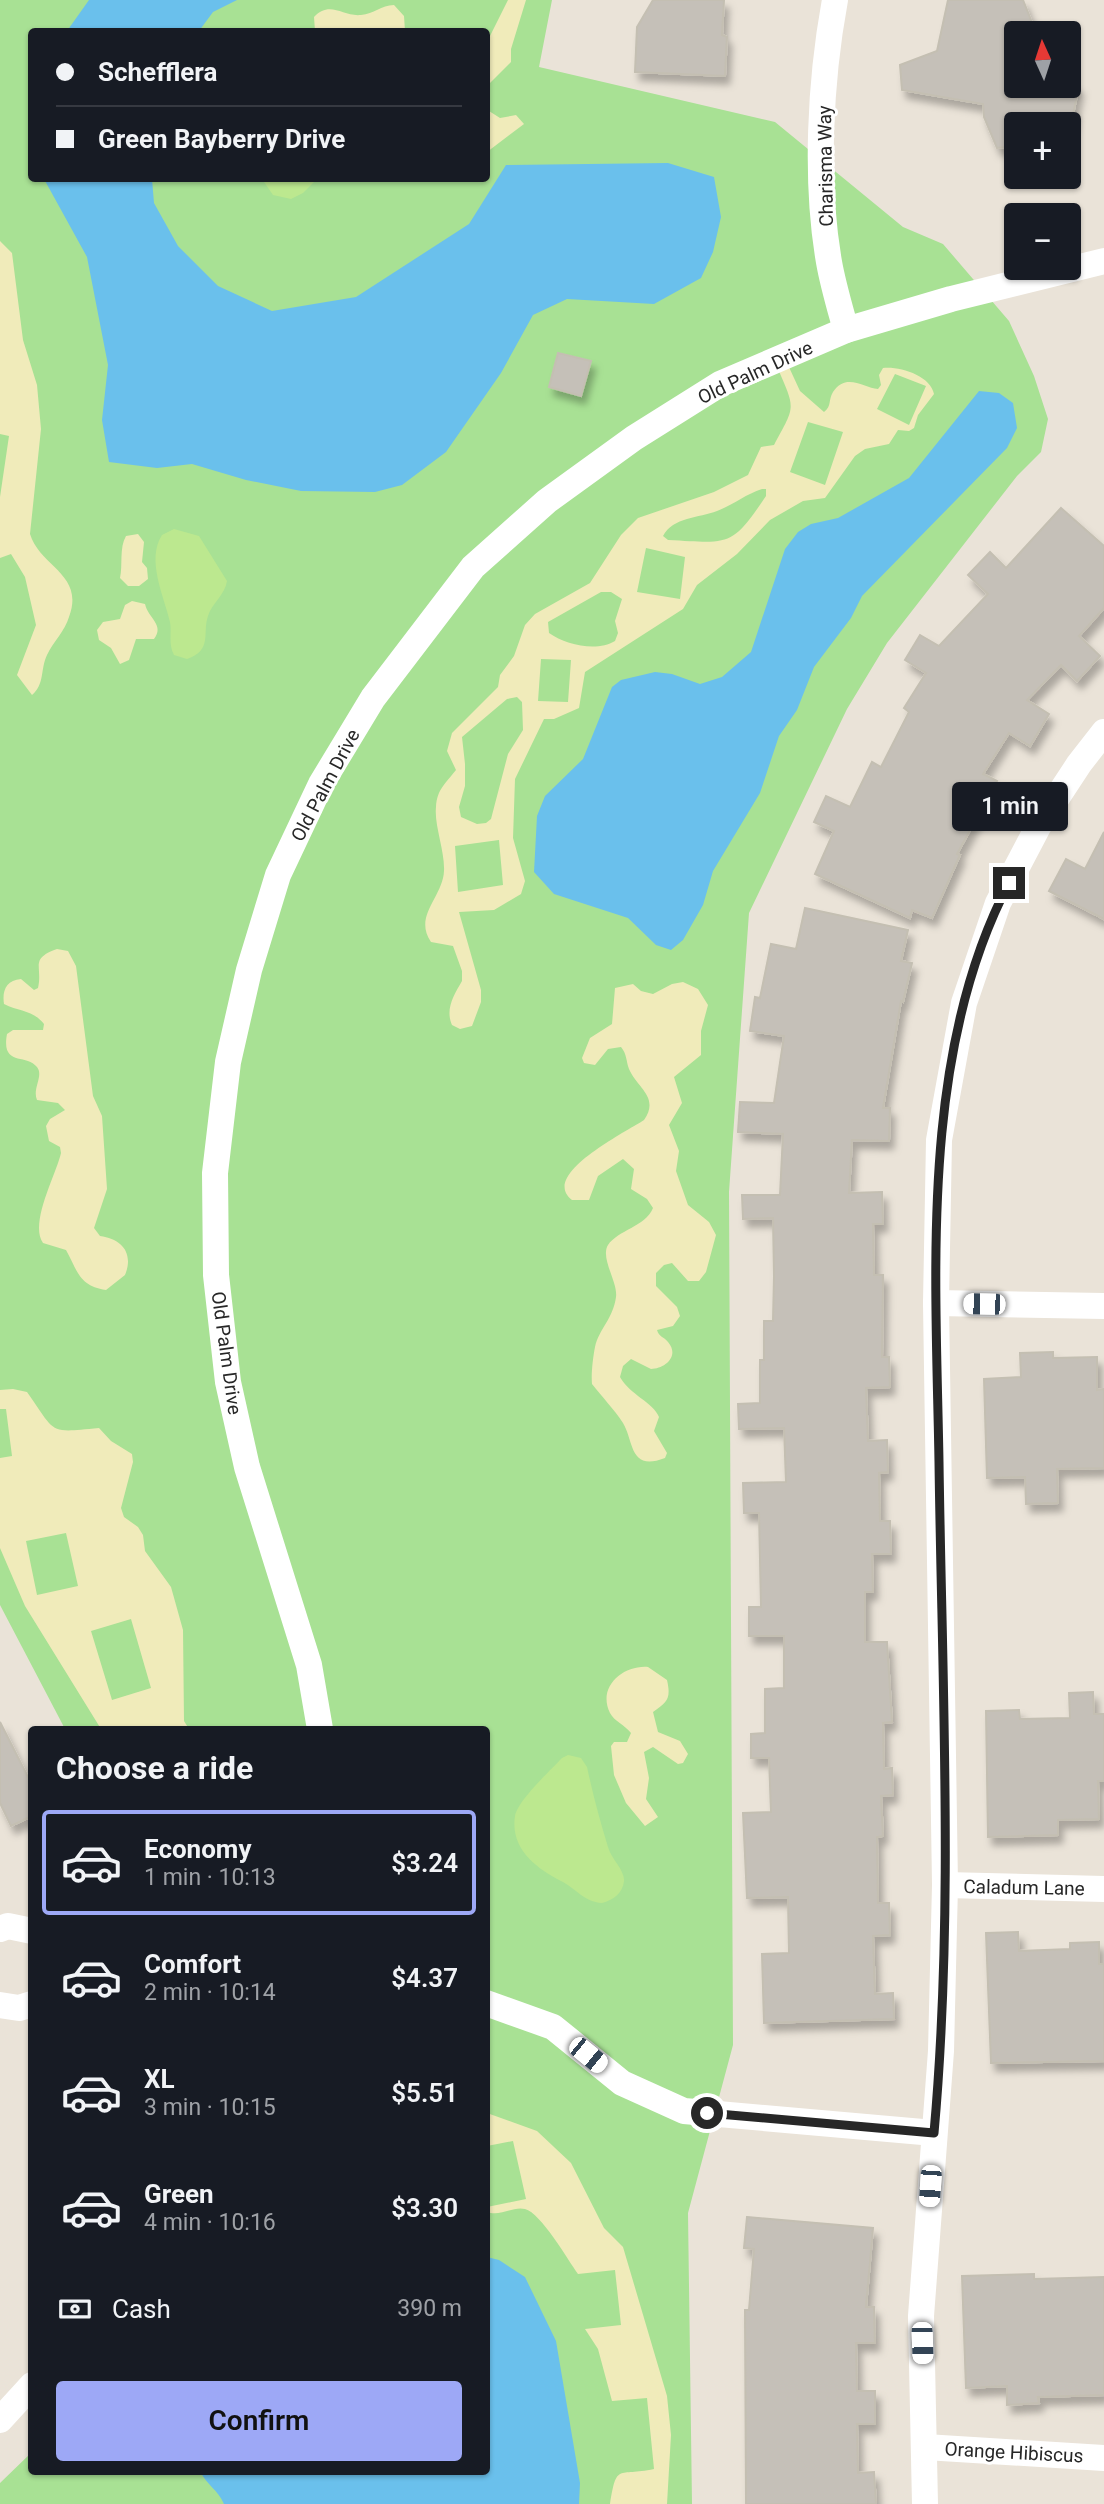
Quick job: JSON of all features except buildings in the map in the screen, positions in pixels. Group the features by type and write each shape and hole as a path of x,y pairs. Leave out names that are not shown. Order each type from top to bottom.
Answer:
{"street":[{"name":"Charisma Way","path":"835,0 824,86 822,174 829,262 846,330"},
{"name":"Old Palm Drive","path":"319,1726 309,1665 247,1467 228,1382 216,1275 215,1172 229,1062 249,970 278,875 321,784 373,698 473,567 547,501 634,438 720,384 846,330 951,299 1104,261"},
{"path":"925,2504 921,2316 941,2051 945,1885 936,1303 939,1140 964,1003 998,903 1040,825 1079,764 1104,732"},
{"path":"936,1303 1104,1306"},
{"name":"Caladum Lane","path":"945,1885 1104,1889"},
{"path":"0,1929 16,1927 28,1930"},
{"path":"490,2004 553,2027 622,2083 684,2111 934,2133"},
{"path":"0,2005 19,2008 28,2005"},
{"path":"0,2404 28,2389"},
{"path":"0,2420 28,2389"},
{"name":"Orange Hibiscus","path":"925,2448 1104,2458"}],"green space":[{"path":"0,0 552,0 539,67 775,122 903,227 943,244 1009,321 1034,376 1048,419 1041,452 1017,476 887,643 847,709 749,913 729,1192 733,2045 688,2213 692,2504 0,2504 0,2483 28,2456 28,2475 490,2475 490,1726 63,1726 0,1605"},
{"path":"264,182 314,182 303,193 291,199 273,195"},
{"path":"174,529 199,536 227,581 224,591 208,616 203,646 187,659 174,655 172,651 170,622 156,567 156,555 162,535"},
{"path":"568,1755 581,1758 587,1767 608,1847 624,1877 620,1892 602,1903 585,1898 543,1870 527,1856 517,1838 517,1809 535,1786"}],"sand":[{"path":"508,0 526,0 511,49 511,62 490,83 490,36"},
{"path":"394,5 404,16 405,28 315,28 314,17 326,10 361,15"},
{"path":"490,112 500,118 516,115 524,124 490,150"},
{"path":"0,241 12,253 23,340 37,385 41,429 30,534 35,545 66,581 72,602 67,622 47,655 41,681 32,695 17,675 36,625 25,577 11,554 0,558 0,497 9,436 0,434"},
{"path":"788,365 800,391 824,412 833,392 844,383 878,389 881,385 879,375 883,368 898,369 921,377 934,394 918,415 914,428 909,431 898,430 889,444 865,449 855,456 825,498 803,501 770,520 737,554 697,585 683,609 585,672 579,708 554,719 544,719 515,779 513,838 525,881 521,894 494,910 459,912 481,990 481,1002 472,1026 460,1029 452,1025 449,1013 451,1002 462,981 462,971 453,946 431,942 425,924 444,871 436,807 440,791 456,770 447,751 452,733 498,687 500,675 514,656 525,625 535,614 590,583 621,535 638,518 714,492 748,475 761,447 774,445 791,408 778,369","holes":["895,374 926,386 909,425 877,409","808,422 843,432 825,485 790,472","766,489 766,496 745,525 727,539 705,542 668,540 663,536 673,525 717,511","646,548 685,557 680,599 637,592","601,592 611,592 622,599 615,621 618,633 615,641 599,646 582,646 549,633 548,622","541,659 571,660 568,702 538,701","517,697 522,702 523,730 508,754 491,819 486,823 477,824 461,817 459,807 465,786 462,737 507,699","499,840 503,885 458,892 455,846"]},
{"path":"138,534 144,542 142,562 147,568 148,579 139,586 128,586 120,578 123,546 126,536"},
{"path":"132,601 145,604 158,630 154,639 136,639 129,660 120,664 111,648 99,640 97,630 103,622 120,619 125,605"},
{"path":"57,949 68,951 76,966 93,1096 102,1116 107,1189 94,1228 100,1236 120,1244 128,1260 125,1275 106,1290 84,1281 66,1250 43,1243 39,1224 41,1212 61,1153 60,1147 49,1141 46,1126 50,1119 65,1110 58,1103 37,1100 37,1067 11,1055 6,1044 7,1034 13,1030 43,1030 44,1024 31,1014 4,1004 6,987 21,979 34,990 38,988 40,960"},
{"path":"683,982 698,989 708,1005 701,1031 701,1055 674,1077 682,1103 669,1125 679,1151 676,1171 688,1205 709,1222 716,1235 706,1272 699,1281 688,1281 672,1263 664,1265 656,1273 656,1286 677,1307 680,1316 673,1326 657,1330 671,1347 672,1357 661,1367 651,1369 631,1359 623,1366 620,1377 624,1383 652,1407 659,1417 654,1431 667,1453 665,1458 645,1461 635,1452 623,1423 592,1384 592,1375 597,1341 612,1312 616,1297 606,1250 612,1240 644,1220 653,1208 647,1199 631,1189 634,1169 623,1159 598,1176 589,1200 572,1200 565,1190 567,1179 576,1167 589,1155 644,1120 650,1105 646,1093 629,1069 621,1047 608,1049 595,1065 584,1063 582,1058 590,1038 612,1024 615,988 633,984 641,991 653,994 672,984"},
{"path":"0,1390 27,1392 55,1428 99,1428 111,1441 132,1454 133,1462 121,1508 124,1517 138,1527 143,1535 145,1551 171,1587 183,1630 184,1721 187,1726 99,1726 25,1606 0,1548 0,1458 12,1456 6,1409 0,1409","holes":["66,1533 78,1586 37,1595 26,1541","131,1619 151,1688 112,1700 91,1631"]},
{"path":"639,1667 648,1667 667,1680 668,1686 667,1699 653,1712 658,1732 680,1741 688,1754 683,1763 678,1764 653,1747 644,1752 649,1778 646,1799 658,1817 645,1826 626,1803 614,1775 611,1746 614,1742 627,1742 631,1733 610,1713 607,1695 610,1686 622,1674"},
{"path":"490,2114 537,2131 571,2163 604,2228 623,2247 667,2396 671,2435 667,2504 610,2504 617,2477 654,2469 647,2398 612,2401 598,2349 585,2329 621,2325 615,2270 578,2274 546,2228 531,2212 520,2208 490,2213 490,2206 526,2199 513,2141 490,2145"}],"water":[{"path":"89,0 237,0 213,12 201,28 69,28"},
{"path":"668,163 714,177 721,217 713,252 701,278 654,304 567,299 533,315 501,373 446,452 402,485 375,492 301,491 246,480 192,464 157,468 109,462 102,420 108,365 87,257 46,182 152,182 154,203 178,246 218,286 272,311 356,297 469,224 506,165"},
{"path":"979,391 999,393 1013,403 1017,428 1007,448 862,596 851,618 814,667 797,710 779,736 760,793 713,871 703,905 683,940 671,950 656,945 628,918 554,894 534,872 537,816 545,796 583,759 612,687 621,680 655,672 672,674 700,684 722,677 751,652 785,549 798,532 811,524 838,518 909,478"},
{"path":"490,2258 499,2260 525,2277 556,2341 580,2483 579,2504 224,2504 202,2475 490,2475"}],"route":[{"path":"707,2113 934,2133 941,2051 945,1885 936,1303 939,1140 964,1003 998,903 1009,883"}]}
